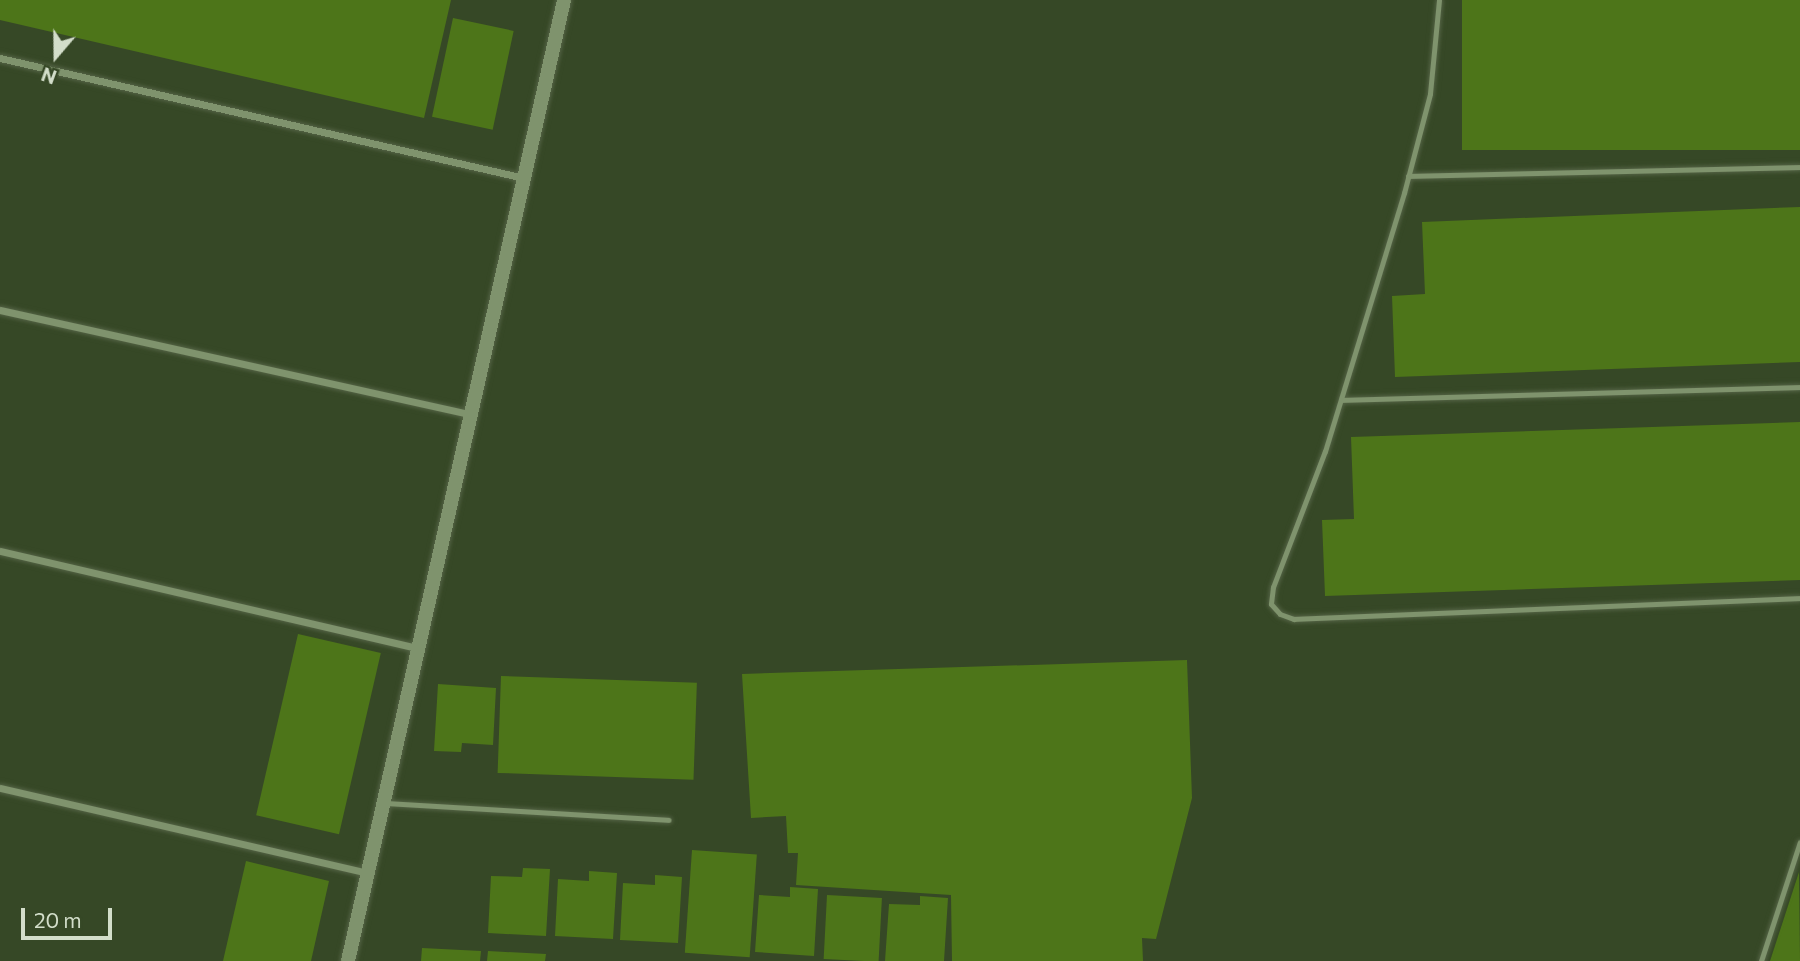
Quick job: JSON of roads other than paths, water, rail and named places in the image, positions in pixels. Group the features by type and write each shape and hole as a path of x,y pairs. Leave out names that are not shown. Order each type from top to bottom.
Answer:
{"street":[{"path":"348,961 563,0"},
{"path":"0,58 524,178"},
{"path":"0,310 471,414"},
{"path":"0,551 418,648"},
{"path":"0,788 368,873"}],"lane":[{"path":"1439,0 1430,94 1408,177 1325,451 1273,587 1271,604 1280,614 1294,619 1800,598"},
{"path":"1408,177 1800,167"},
{"path":"1341,400 1800,387"},
{"path":"384,803 668,820"},
{"path":"1761,961 1800,842"}]}
